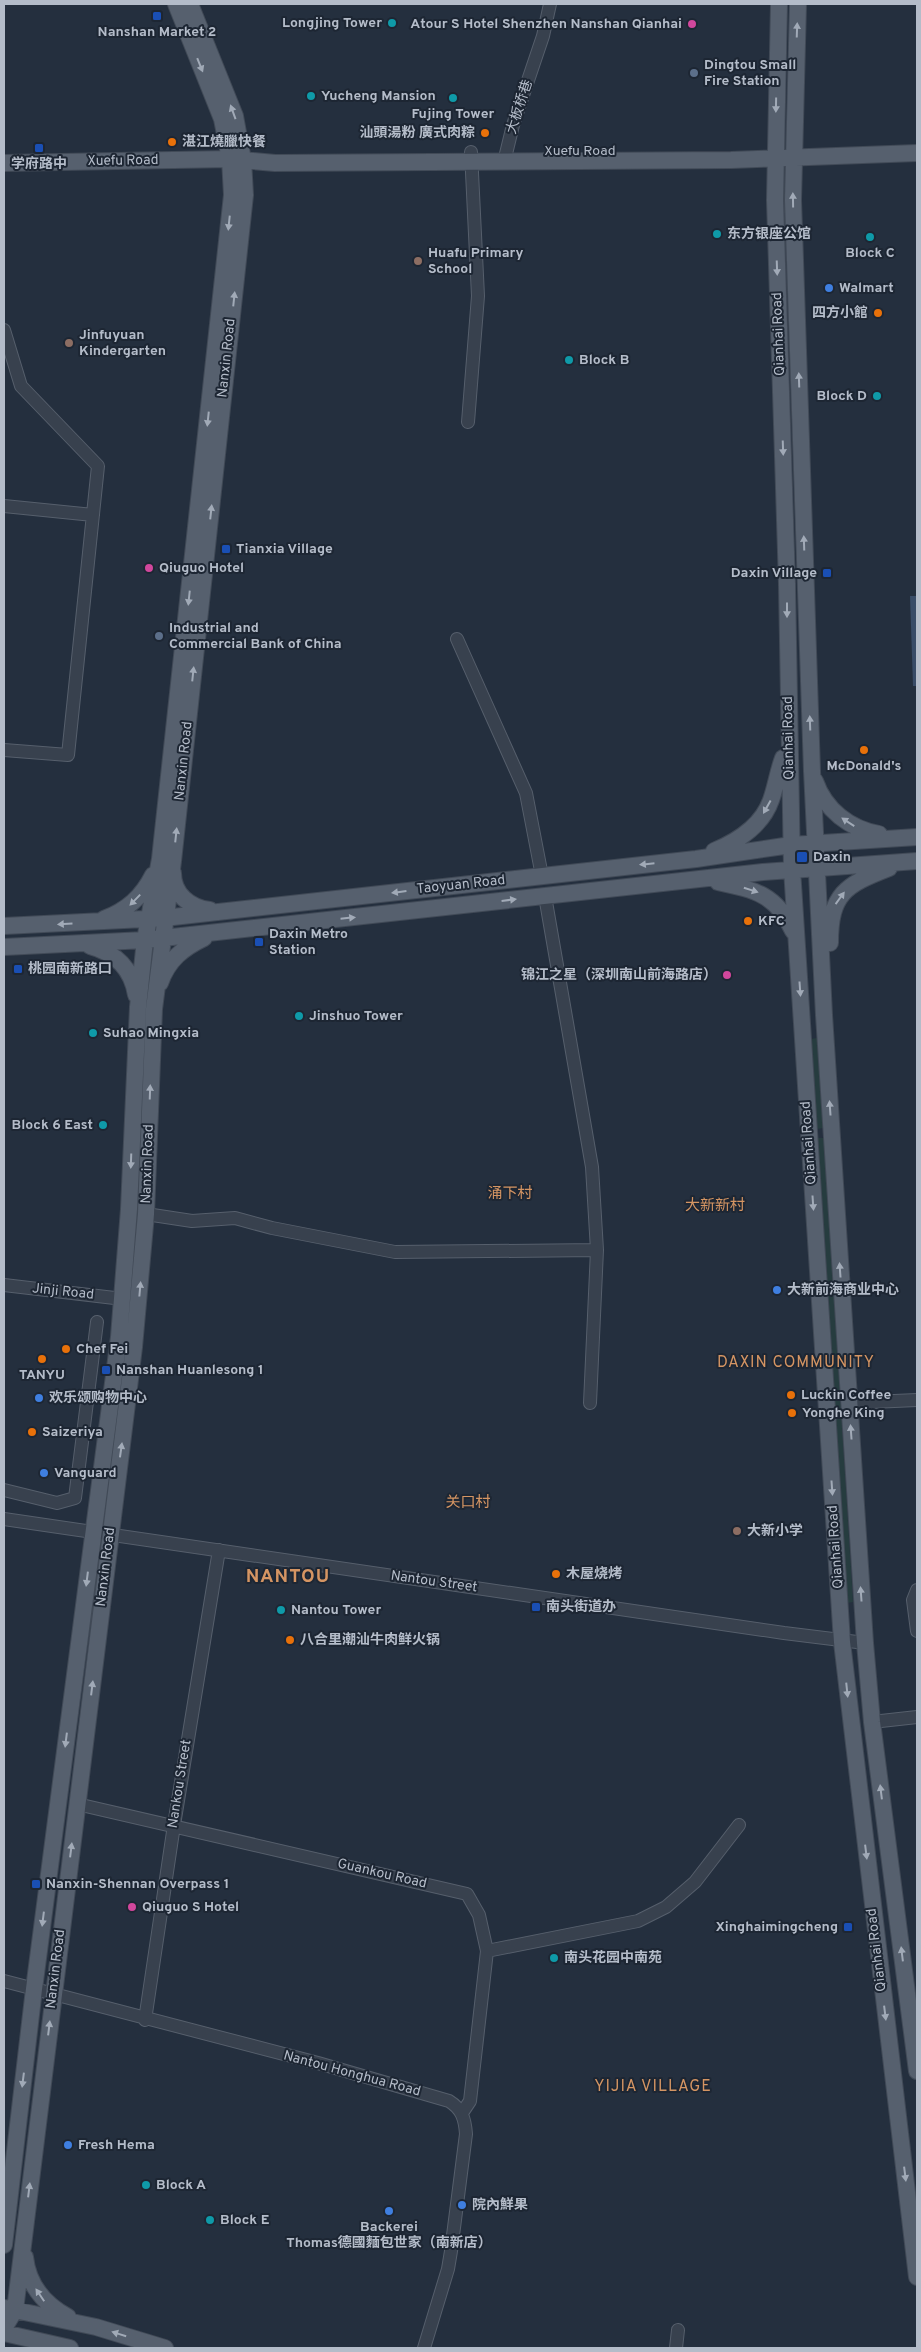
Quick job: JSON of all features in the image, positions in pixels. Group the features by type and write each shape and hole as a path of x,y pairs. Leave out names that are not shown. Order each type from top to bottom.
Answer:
{"main road":[{"name":"Nanxin Road","path":"176,4 236,159"},
{"name":"Nanxin Road","path":"4,2328 24,2238 134,1346 146,1214 145,940 156,919 166,860 236,159 234,116 190,4"},
{"name":"Qianhai Road","path":"779,4 775,154 787,584 788,744 792,869 842,1642 917,2277"},
{"name":"Qianhai Road","path":"798,4 792,200 812,771 824,1014 865,1643 872,1722 917,2071"},
{"name":"Xuefu Road","path":"4,163 236,159 275,163 471,157 775,154 917,144"},
{"name":"Xuefu Road","path":"793,153 917,152"},
{"path":"696,859 740,839 760,820 770,803 788,744"},
{"path":"812,771 823,798 844,820 867,832 914,837"},
{"name":"Taoyuan Road","path":"4,926 156,919 696,859 816,842 914,837"},
{"path":"166,860 182,898 203,910 222,912"},
{"path":"89,923 110,917 129,907 166,860"},
{"path":"824,1014 831,960 830,926 836,902 853,884 871,875 916,861"},
{"name":"Taoyuan Road","path":"4,947 162,939 792,869 916,861"},
{"path":"703,879 754,890 768,897 786,916 797,940"},
{"name":"Nanxin Road","path":"4,2240 34,1989 113,1389 146,1008 162,939 156,919"},
{"path":"146,1008 172,960 186,948 213,933"},
{"path":"75,944 99,948 120,960 132,978 146,1008"},
{"path":"24,2238 29,2272 44,2301 68,2317 96,2328"},
{"path":"9,2309 96,2328 165,2348"},
{"path":"4,2333 70,2348"}],"street":[{"name":"大板桥巷","path":"505,157 543,36 550,4"},
{"path":"468,422 478,296 471,157"},
{"path":"4,330 22,386 98,466 68,755 4,750"},
{"path":"4,506 93,515"},
{"path":"457,639 526,793 542,876"},
{"path":"545,896 592,1167 597,1250 590,1403"},
{"path":"146,1214 192,1221 234,1218 395,1252 597,1250"},
{"name":"Jinji Road","path":"4,1285 122,1299"},
{"path":"4,1490 57,1503 75,1498 97,1322"},
{"path":"849,1403 917,1400"},
{"name":"Nantou Street","path":"4,1518 842,1642 865,1643"},
{"name":"Nankou Street","path":"145,2020 174,1825 219,1550"},
{"path":"917,1590 914,1600 917,1631"},
{"path":"872,1722 917,1717"},
{"name":"Guankou Road","path":"77,1804 467,1894 479,1914 487,1951 470,2101 462,2113"},
{"path":"487,1951 638,1921 666,1907 695,1882 739,1825"},
{"name":"Nantou Honghua Road","path":"4,1981 145,2020 318,2063 449,2100 458,2106 462,2113"},
{"path":"424,2348 448,2269 451,2251 466,2134 462,2113"},
{"path":"676,2348 678,2330"}],"green space":[{"path":"817,1038 823,1128 817,1129 811,1039"},
{"path":"817,1138 824,1138 853,1602 847,1603"}],"water":[{"path":"910,596 917,596 917,686 913,686"}],"place":[{"name":"Nanshan Market 2","path":"157,16"},
{"name":"Longjing Tower","path":"392,23"},
{"name":"Atour S Hotel Shenzhen Nanshan Qianhai","path":"692,24"},
{"name":"Dingtou Small Fire Station","path":"694,73"},
{"name":"Yucheng Mansion","path":"311,96"},
{"name":"Fujing Tower","path":"453,98"},
{"name":"汕頭湯粉 廣式肉粽","path":"485,133"},
{"name":"湛江燒臘快餐","path":"172,142"},
{"name":"学府路中","path":"39,148"},
{"name":"东方银座公馆","path":"717,234"},
{"name":"Block C","path":"870,237"},
{"name":"Huafu Primary School","path":"418,261"},
{"name":"Walmart","path":"829,288"},
{"name":"四方小館","path":"878,313"},
{"name":"Jinfuyuan Kindergarten","path":"69,343"},
{"name":"Block B","path":"569,360"},
{"name":"Block D","path":"877,396"},
{"name":"Tianxia Village","path":"226,549"},
{"name":"Qiuguo Hotel","path":"149,568"},
{"name":"Daxin Village","path":"827,573"},
{"name":"Industrial and Commercial Bank of China","path":"159,636"},
{"name":"McDonald's","path":"864,750"},
{"name":"Daxin","path":"802,857"},
{"name":"KFC","path":"748,921"},
{"name":"Daxin Metro Station","path":"259,942"},
{"name":"桃园南新路口","path":"18,969"},
{"name":"锦江之星（深圳南山前海路店）","path":"727,975"},
{"name":"Jinshuo Tower","path":"299,1016"},
{"name":"Suhao Mingxia","path":"93,1033"},
{"name":"Block 6 East","path":"103,1125"},
{"name":"大新前海商业中心","path":"777,1290"},
{"name":"Chef Fei","path":"66,1349"},
{"name":"TANYU","path":"42,1359"},
{"name":"Nanshan Huanlesong 1","path":"106,1370"},
{"name":"Luckin Coffee","path":"791,1395"},
{"name":"欢乐颂购物中心","path":"39,1398"},
{"name":"Yonghe King","path":"792,1413"},
{"name":"Saizeriya","path":"32,1432"},
{"name":"Vanguard","path":"44,1473"},
{"name":"大新小学","path":"737,1531"},
{"name":"木屋烧烤","path":"556,1574"},
{"name":"南头街道办","path":"536,1607"},
{"name":"Nantou Tower","path":"281,1610"},
{"name":"八合里·潮汕牛肉鲜火锅","path":"290,1640"},
{"name":"Nanxin-Shennan Overpass 1","path":"36,1884"},
{"name":"Qiuguo S Hotel","path":"132,1907"},
{"name":"Xinghaimingcheng","path":"848,1927"},
{"name":"南头花园中南苑","path":"554,1958"},
{"name":"Fresh Hema","path":"68,2145"},
{"name":"Block A","path":"146,2185"},
{"name":"院內鮮果","path":"462,2205"},
{"name":"Backerei Thomas德國麵包世家（南新店）","path":"389,2211"},
{"name":"Block E","path":"210,2220"}],"district":[{"name":"涌下村","path":"510,1194"},
{"name":"大新新村","path":"715,1206"},
{"name":"DAXIN COMMUNITY","path":"796,1363"},
{"name":"关口村","path":"468,1503"},
{"name":"NANTOU","path":"288,1577"},
{"name":"YIJIA VILLAGE","path":"653,2087"}]}
